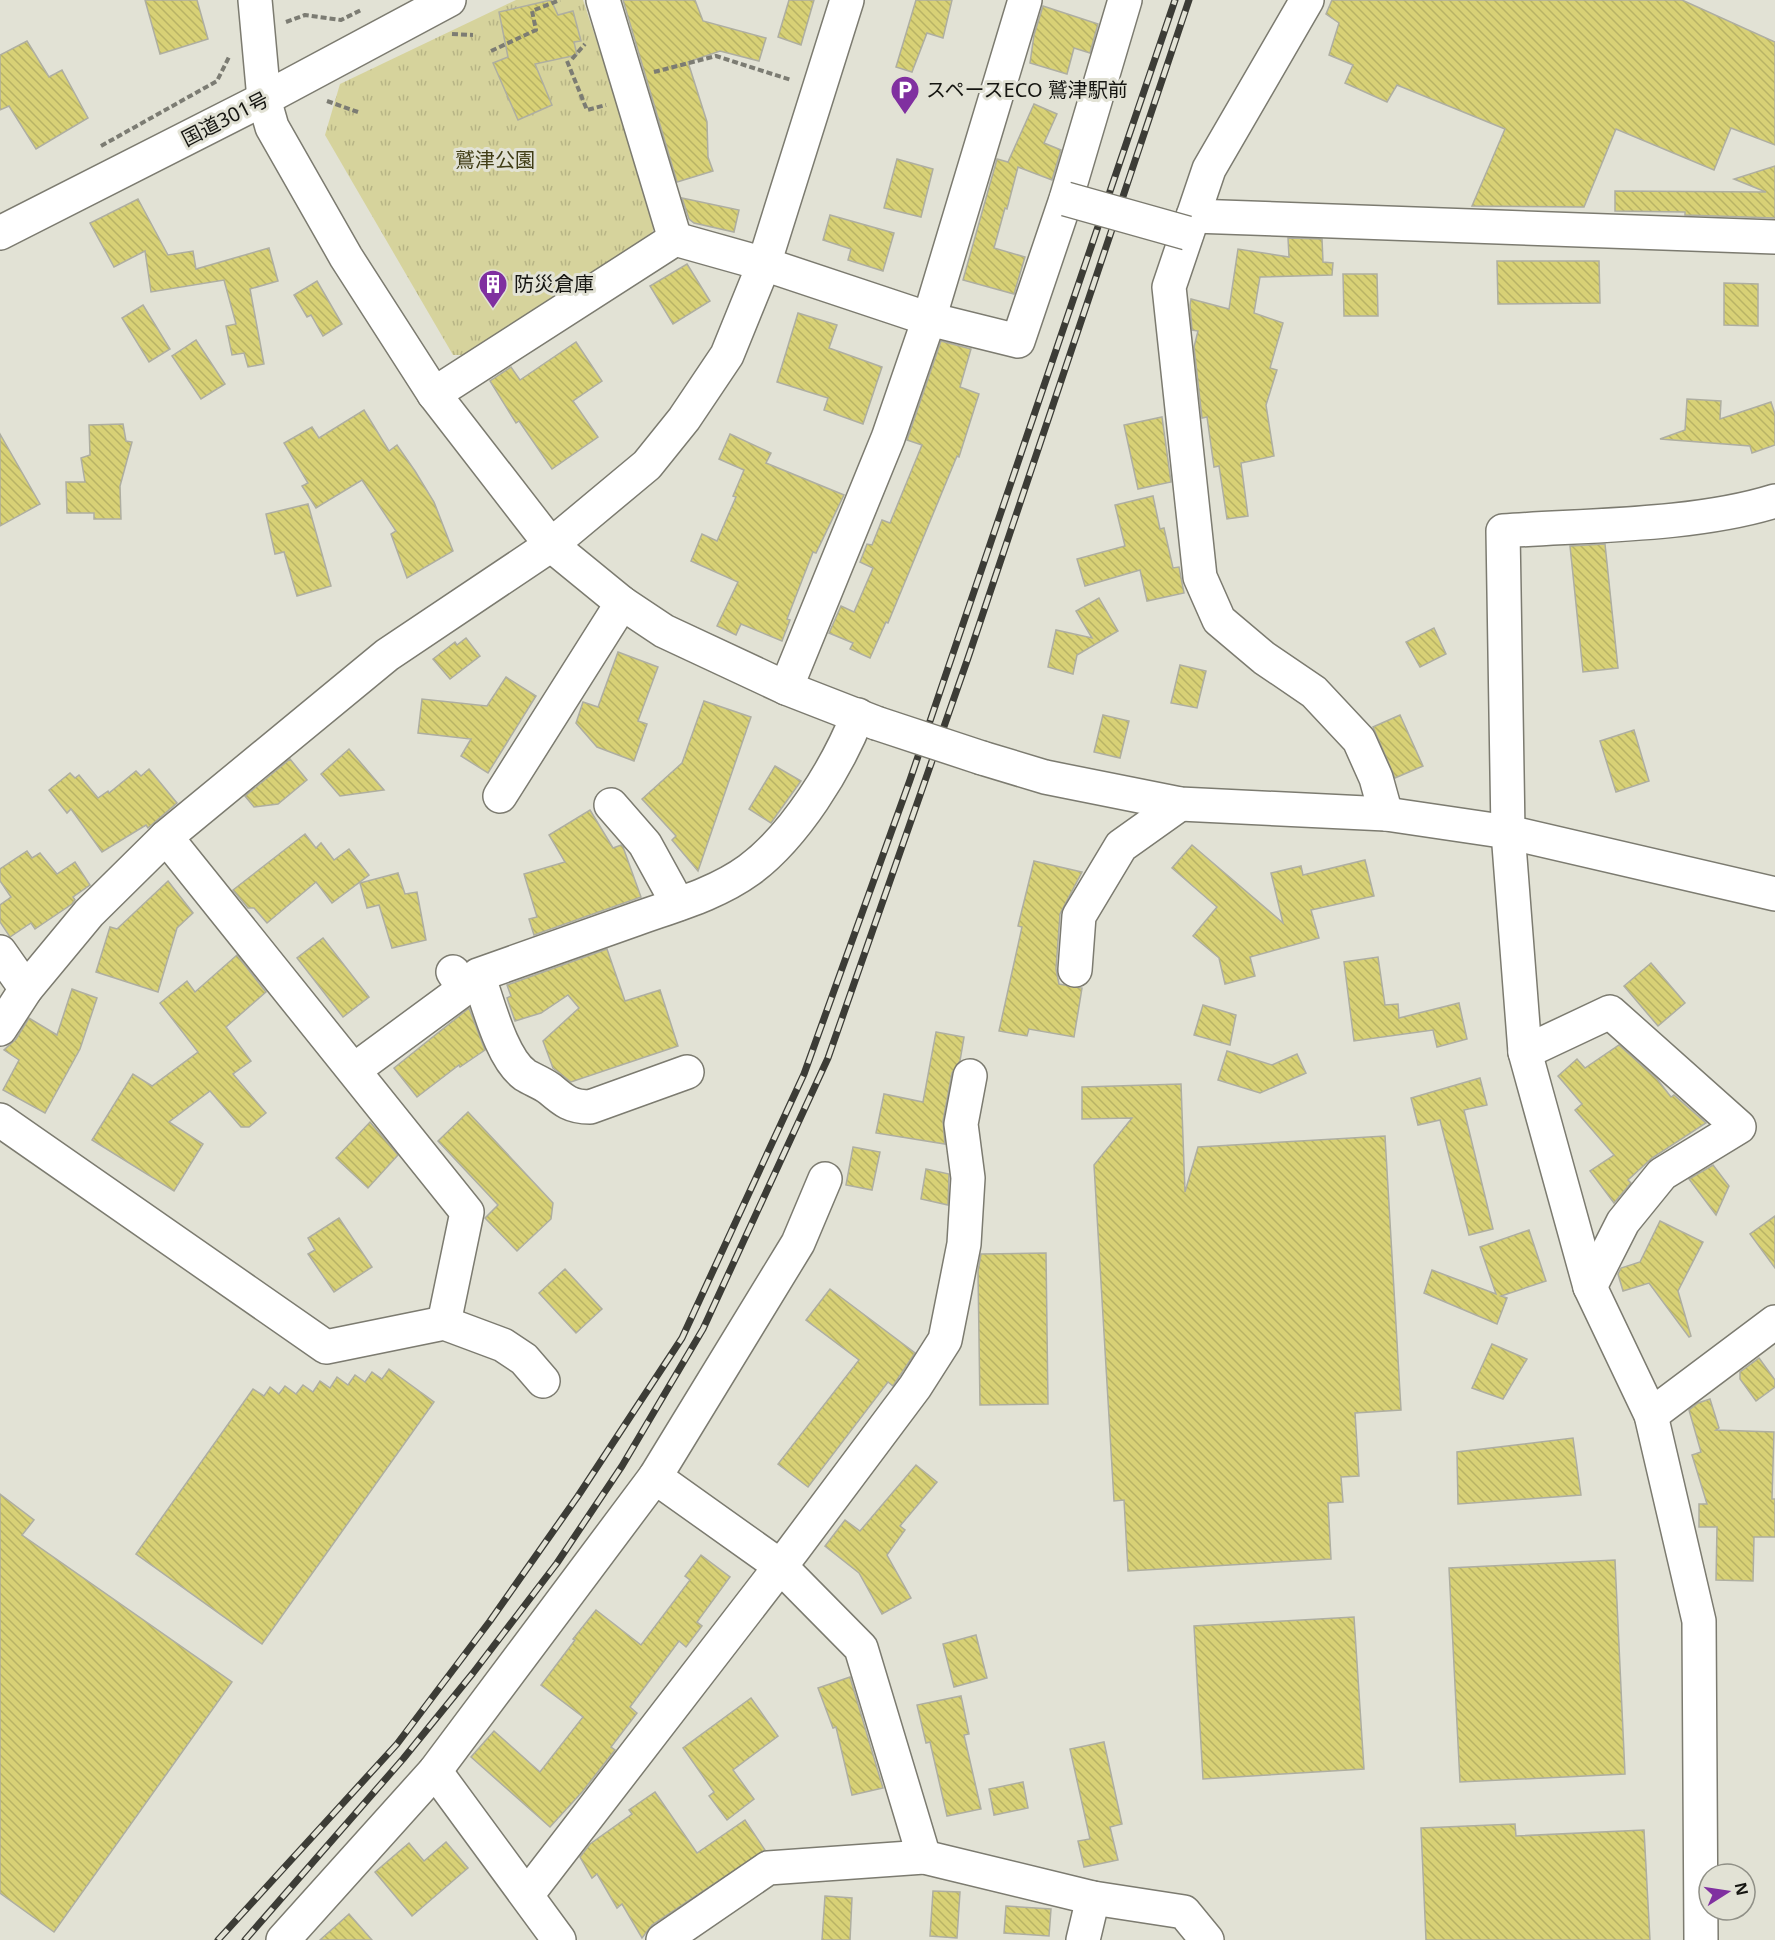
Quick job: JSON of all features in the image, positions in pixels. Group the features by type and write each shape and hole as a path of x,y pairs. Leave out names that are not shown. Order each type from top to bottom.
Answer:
{"main road":[{"path":"255,0 264,99 272,127 346,256 434,394 551,545 622,603 664,631 786,688 867,719 1045,777 1180,804 1386,814 1508,832 1775,894"},
{"name":"国道301号","path":"0,233 264,99 449,0"},
{"path":"603,0 675,239"},
{"path":"0,1029 26,989 89,913 165,837 387,655 551,545 647,465 684,419 727,355 764,264 847,0"},
{"path":"786,688 888,438 929,319 1026,0"},
{"path":"434,394 675,239 764,264 929,319 1018,340 1066,199 1125,0"},
{"path":"1307,0 1209,169 1169,287 1200,577 1219,620 1264,658 1314,692 1359,740 1376,778 1386,814"},
{"path":"1066,199 1190,225 1775,237"},
{"path":"1701,1940 1699,1621 1651,1415 1590,1287 1525,1052 1508,832 1503,531 1684,518 1747,510 1775,501"},
{"path":"500,796 622,603"},
{"path":"687,1072 590,1107 575,1107 562,1101 549,1088 525,1075 515,1064 497,1029 478,975 678,904 730,882 771,851 804,809 849,738 867,719"},
{"path":"1075,970 1079,916 1121,846 1180,804"},
{"path":"611,805 645,844 678,904"},
{"path":"165,837 467,1212 444,1323"},
{"path":"0,952 26,989"},
{"path":"354,1070 464,989 453,972"},
{"path":"1525,1052 1610,1012 1739,1127 1662,1174 1623,1222 1590,1287"},
{"path":"527,1895 915,1388 945,1340 964,1244 968,1178 961,1124 970,1076"},
{"path":"0,1120 326,1347 444,1323 503,1345 524,1359 543,1381"},
{"path":"282,1940 435,1771 655,1477 798,1243 825,1179"},
{"path":"1651,1415 1775,1322"},
{"path":"655,1477 780,1566 861,1648 924,1857"},
{"path":"435,1771 559,1940"},
{"path":"663,1940 768,1868 924,1857 1093,1898 1184,1912 1207,1940"},
{"path":"1083,1940 1093,1898"}],"path":[{"path":"491,51 536,30 532,11 560,0"},
{"path":"96,148 217,81 235,43 305,15 341,20 372,5"},
{"path":"627,79 716,56 793,81"},
{"path":"567,61 587,110 605,105"},
{"path":"327,101 358,112"}],"green space":[{"name":"鷲津公園","path":"516,0 583,0 656,219 651,238 464,355 453,355 325,135 340,84"}],"building":[{"path":"145,0 197,0 208,39 160,54"},
{"path":"551,0 558,15 573,11 581,41 574,42 577,55 535,64 552,105 518,120 493,63 508,57 499,12"},
{"path":"623,0 695,0 703,21 766,38 759,61 720,51 688,62 707,122 708,157 713,171 677,182"},
{"path":"789,0 814,0 801,45 778,37"},
{"path":"916,0 952,0 943,38 927,33 912,72 896,67"},
{"path":"1332,0 1682,0 1775,42 1775,145 1731,128 1714,170 1616,129 1584,207 1472,206 1505,129 1397,85 1387,102 1345,83 1353,65 1329,55 1339,23 1326,14"},
{"path":"1043,6 1098,24 1090,53 1074,48 1067,74 1030,63 1034,35"},
{"path":"27,41 49,77 62,70 88,118 36,149 9,106 0,110 0,55"},
{"path":"1034,104 1057,114 1044,143 1061,150 1052,180 1018,167 994,248 1025,257 1014,294 963,280 997,159 1008,162"},
{"path":"897,159 933,169 921,217 884,208"},
{"path":"1775,166 1775,218 1685,215 1685,212 1615,211 1615,191 1766,192 1734,179"},
{"path":"682,198 739,210 734,232 694,223 689,219"},
{"path":"138,199 168,255 193,251 196,269 269,248 278,281 250,289 264,364 248,367 244,353 232,355 226,326 236,324 224,280 151,292 145,251 114,267 90,223"},
{"path":"830,215 894,233 883,271 848,260 851,249 823,240"},
{"path":"1288,238 1322,239 1323,262 1333,263 1332,275 1260,277 1254,313 1283,323 1270,368 1277,370 1266,405 1274,456 1241,463 1248,516 1227,519 1219,466 1214,467 1207,417 1202,418 1194,347 1198,331 1192,330 1191,299 1229,309 1238,249 1289,257"},
{"path":"1497,261 1599,261 1600,303 1498,304"},
{"path":"687,264 710,301 673,324 650,286"},
{"path":"1343,274 1377,274 1378,316 1344,316"},
{"path":"317,281 342,324 323,336 311,315 307,317 294,295"},
{"path":"1724,283 1758,284 1758,326 1724,325"},
{"path":"143,305 170,349 149,362 122,318"},
{"path":"798,313 837,325 829,348 882,367 863,424 824,410 828,398 777,382"},
{"path":"196,340 225,384 201,399 172,356"},
{"path":"941,341 971,349 960,387 979,394 959,457 957,456 888,623 886,622 870,658 850,649 853,643 829,633 841,606 854,612 873,568 860,562 867,544 872,545 882,520 890,523 922,445 907,440"},
{"path":"576,342 602,381 573,401 598,437 552,469 519,421 516,423 490,381 511,367 520,380"},
{"path":"1687,399 1721,401 1720,419 1771,402 1775,414 1775,445 1752,453 1750,446 1660,439 1685,430"},
{"path":"364,410 389,451 397,445 415,471 434,502 453,551 407,578 391,534 396,531 362,480 316,508 302,486 308,483 284,443 312,427 319,438"},
{"path":"1162,417 1171,482 1138,489 1124,425"},
{"path":"123,424 126,441 132,442 120,486 121,519 94,519 94,513 67,513 66,482 85,482 81,458 90,455 89,425"},
{"path":"0,434 40,504 0,526"},
{"path":"730,434 771,453 766,463 844,495 816,553 813,552 787,619 790,620 782,641 741,624 736,635 717,626 738,582 691,561 702,534 717,541 736,497 733,496 744,470 719,459"},
{"path":"1153,496 1160,529 1164,528 1173,568 1179,567 1184,593 1147,601 1140,570 1085,586 1077,559 1125,546 1115,505"},
{"path":"308,504 331,586 297,596 284,552 275,554 266,514"},
{"path":"1605,544 1618,668 1583,672 1570,546"},
{"path":"1099,598 1118,631 1077,655 1073,674 1048,667 1056,630 1092,638 1076,611"},
{"path":"1434,628 1446,654 1420,667 1406,642"},
{"path":"466,638 480,656 450,679 433,659 455,642 457,645"},
{"path":"618,652 658,667 638,721 647,724 634,761 597,747 576,723 583,702 598,707"},
{"path":"1180,665 1206,671 1197,708 1171,703"},
{"path":"506,677 536,696 488,773 461,756 471,739 418,733 422,699 487,706"},
{"path":"704,701 751,717 698,871 672,840 676,836 642,799 682,763"},
{"path":"1103,715 1129,721 1120,758 1094,752"},
{"path":"1400,715 1423,766 1395,778 1373,727"},
{"path":"1634,730 1649,781 1616,792 1600,741"},
{"path":"349,749 384,790 340,796 321,774"},
{"path":"290,759 307,780 278,804 254,807 245,796"},
{"path":"775,766 801,781 771,823 749,809"},
{"path":"149,769 177,803 148,828 146,825 102,852 71,809 67,813 49,790 70,773 75,778 79,775 98,798 108,791 109,793 136,771 141,776"},
{"path":"590,810 613,848 621,845 623,847 641,897 534,935 529,919 537,917 524,874 565,862 549,835"},
{"path":"305,834 316,848 321,843 334,860 349,849 369,875 332,903 316,882 267,923 254,908 248,908 233,890"},
{"path":"1192,845 1283,923 1271,873 1301,866 1303,875 1365,860 1374,896 1311,910 1319,938 1250,957 1255,976 1225,984 1219,958 1193,936 1217,907 1172,868"},
{"path":"27,851 32,858 40,853 57,874 75,862 90,885 73,897 75,900 72,904 35,929 31,923 10,937 0,922 0,905 11,897 0,881 0,869"},
{"path":"1034,861 1082,872 1060,914 1056,969 1059,984 1082,988 1074,1037 1029,1029 1027,1036 999,1031 1022,927 1018,926"},
{"path":"398,873 405,894 417,892 426,940 392,948 379,905 367,908 360,883"},
{"path":"168,881 193,913 177,928 158,992 96,972 110,927 117,929"},
{"path":"323,938 369,997 343,1017 297,958"},
{"path":"607,949 625,1001 660,990 678,1046 571,1082 553,1068 543,1041 579,1008 568,995 541,1013 515,1021 507,998 511,996 507,985"},
{"path":"237,955 266,992 226,1027 251,1061 233,1074 266,1113 249,1127 241,1127 210,1091 169,1122 203,1144 174,1191 92,1140 133,1074 152,1086 198,1052 160,1003 187,981 195,992"},
{"path":"1378,957 1385,1005 1398,1004 1399,1018 1459,1003 1467,1039 1437,1047 1433,1030 1354,1041 1344,962"},
{"path":"1651,963 1685,1003 1658,1026 1624,986"},
{"path":"72,989 97,998 80,1049 45,1113 3,1090 19,1060 4,1050 16,1039 29,1018 57,1035"},
{"path":"1203,1005 1236,1015 1230,1045 1194,1035"},
{"path":"469,1008 485,1050 460,1067 459,1065 417,1097 394,1068"},
{"path":"936,1032 964,1037 960,1061 952,1073 943,1121 945,1144 876,1133 884,1094 923,1102"},
{"path":"1619,1045 1657,1079 1671,1097 1674,1095 1706,1123 1652,1158 1628,1180 1631,1183 1614,1203 1590,1171 1614,1155 1575,1110 1582,1104 1558,1076 1577,1059 1585,1068"},
{"path":"1227,1051 1272,1065 1297,1054 1306,1073 1260,1093 1218,1080"},
{"path":"1480,1078 1487,1105 1464,1110 1493,1229 1469,1235 1440,1120 1418,1125 1411,1098"},
{"path":"1181,1084 1185,1192 1198,1147 1385,1136 1401,1410 1355,1413 1359,1476 1341,1477 1343,1502 1328,1503 1331,1559 1128,1571 1124,1500 1114,1501 1094,1165 1132,1118 1082,1119 1082,1087"},
{"path":"468,1112 553,1203 551,1219 517,1251 485,1218 498,1205 438,1141"},
{"path":"370,1122 398,1155 368,1188 336,1158"},
{"path":"853,1147 880,1152 872,1190 846,1185"},
{"path":"1713,1165 1729,1186 1716,1215 1689,1179"},
{"path":"926,1169 949,1174 948,1205 921,1199"},
{"path":"1775,1216 1775,1268 1750,1234"},
{"path":"339,1218 372,1267 334,1292 308,1254 315,1250 308,1238"},
{"path":"1660,1221 1703,1242 1678,1291 1691,1336 1689,1337 1649,1283 1623,1291 1618,1274 1621,1268 1640,1262"},
{"path":"1529,1230 1546,1281 1501,1296 1507,1298 1497,1324 1424,1293 1432,1270 1496,1294 1480,1247"},
{"path":"1046,1253 1048,1404 980,1405 978,1271 981,1254"},
{"path":"565,1269 602,1309 576,1333 539,1293"},
{"path":"830,1289 915,1353 893,1386 888,1382 808,1487 778,1464 859,1360 806,1320"},
{"path":"1492,1344 1527,1359 1503,1399 1472,1388"},
{"path":"1759,1358 1775,1380 1775,1387 1756,1401 1740,1379 1740,1372"},
{"path":"389,1369 434,1402 262,1644 136,1554 253,1389 264,1396 270,1387 279,1394 285,1386 296,1394 303,1385 313,1392 320,1381 330,1388 337,1377 348,1385 355,1375 365,1382 372,1372 382,1379"},
{"path":"1710,1399 1719,1428 1716,1430 1774,1432 1772,1499 1775,1499 1775,1537 1754,1537 1753,1581 1716,1580 1717,1527 1699,1527 1699,1504 1707,1504 1692,1455 1701,1452 1689,1410 1698,1403"},
{"path":"1573,1438 1581,1495 1458,1504 1457,1452"},
{"path":"916,1465 937,1482 900,1526 905,1530 887,1555 911,1598 882,1614 859,1573 825,1546 845,1520 860,1531"},
{"path":"0,1494 34,1520 22,1535 232,1682 54,1932 0,1893"},
{"path":"701,1555 730,1577 697,1622 702,1626 686,1647 679,1641 630,1707 637,1713 611,1747 615,1750 583,1791 550,1827 471,1757 494,1731 540,1772 583,1717 541,1685 575,1640 573,1639 596,1610 641,1645 690,1580 685,1576"},
{"path":"1615,1560 1625,1774 1460,1782 1449,1568"},
{"path":"1354,1617 1364,1769 1203,1779 1194,1626"},
{"path":"976,1635 987,1678 954,1687 943,1644"},
{"path":"850,1677 883,1788 852,1795 836,1727 833,1728 818,1688"},
{"path":"961,1696 969,1734 964,1735 981,1809 947,1816 930,1742 926,1743 917,1705"},
{"path":"751,1698 778,1736 733,1770 754,1799 727,1820 709,1796 714,1792 683,1748"},
{"path":"1104,1742 1122,1824 1110,1827 1118,1860 1084,1867 1078,1841 1090,1839 1070,1749"},
{"path":"1023,1782 1028,1808 994,1815 989,1789"},
{"path":"655,1792 697,1853 745,1820 765,1850 652,1925 642,1938 622,1904 617,1908 597,1874 592,1878 580,1857 590,1844 632,1814 629,1810"},
{"path":"1515,1824 1516,1836 1644,1830 1650,1940 1426,1940 1421,1828"},
{"path":"446,1842 468,1868 412,1916 375,1872 409,1843 424,1861"},
{"path":"933,1891 960,1892 957,1938 930,1936"},
{"path":"825,1896 852,1898 850,1940 822,1940"},
{"path":"1006,1906 1051,1909 1049,1936 1004,1933"},
{"path":"349,1914 372,1940 320,1940"}],"railway":[{"path":"218,1940 397,1744 490,1621 578,1496 682,1338 804,1074 910,780 1175,0"},
{"path":"245,1940 403,1759 473,1673 557,1563 622,1466 703,1329 828,1058 968,658 1189,0"}],"place":[{"name":"スペースECO 鷲津駅前","path":"905,116"},
{"name":"防災倉庫","path":"493,310"}]}
